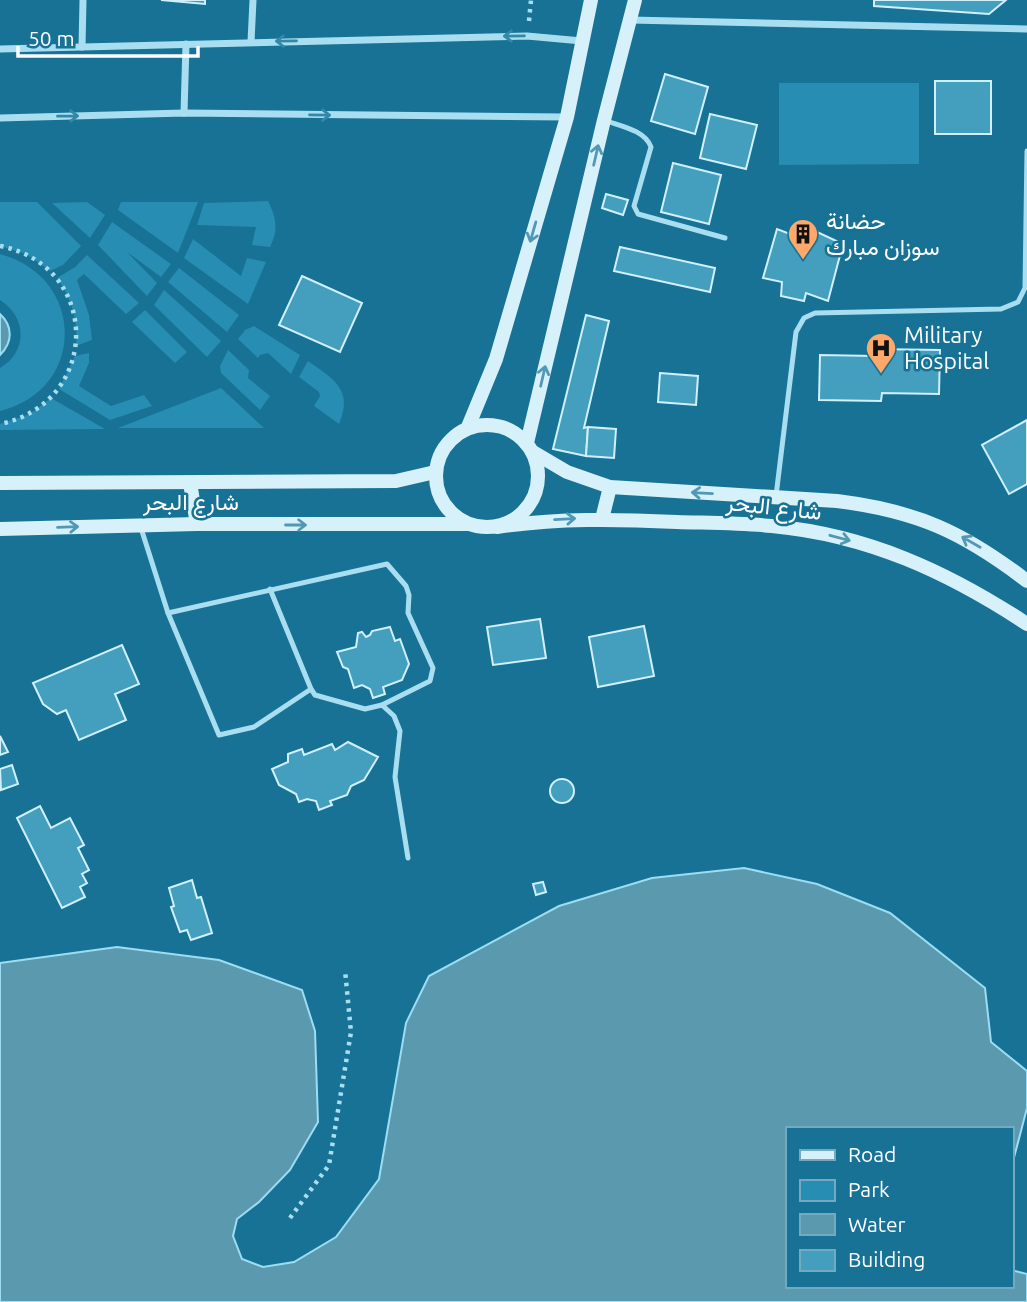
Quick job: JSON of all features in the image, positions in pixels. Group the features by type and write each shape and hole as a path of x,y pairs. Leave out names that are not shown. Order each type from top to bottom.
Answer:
{"main road":[{"path":"468,427 496,359 567,117 591,0"},
{"path":"530,447 510,430 490,424 468,427 452,438 440,453 435,472 438,494 449,512 467,524 482,528 497,527 519,517 534,498 539,475 530,447 604,120 635,0"},
{"name":"شارع البحر","path":"530,447 567,472 610,487 776,497 873,506 908,514 973,542 1027,581"},
{"name":"شارع البحر","path":"0,484 396,481 435,472"},
{"path":"190,484 197,524"},
{"path":"602,519 610,487"},
{"name":"شارع البحر","path":"497,527 532,522 602,519 773,526 828,535 881,549 933,569 982,594 1027,624"},
{"name":"شارع البحر","path":"0,529 197,524 467,524"}],"street":[{"path":"82,47 83,0"},
{"path":"251,42 253,0"},
{"path":"631,20 1027,29"},
{"path":"0,49 527,36 582,41"},
{"path":"184,113 186,44"},
{"path":"0,118 184,113 567,117"}],"lane":[{"path":"604,120 648,139 651,147 635,206 638,214 725,238"},
{"path":"776,497 796,332 804,318 816,313 1001,309 1018,302 1025,288 1027,151"},
{"path":"140,525 168,613 219,735 254,727 311,689"},
{"path":"168,613 270,589 387,564 406,586 409,596 408,613 433,668 430,681 382,705 365,709 315,695 270,589"},
{"path":"382,705 394,716 400,731 396,777 408,858"}],"path":[{"path":"527,36 531,0"},
{"path":"0,246 33,258 57,278 74,313 77,339 71,367 55,394 30,414 0,424"},
{"path":"290,1218 329,1165 351,1032 345,970"}],"green space":[{"path":"779,83 919,83 919,164 779,165"},
{"path":"268,201 275,224 275,235 270,247 252,245 256,227 197,225 204,203"},
{"path":"0,202 37,202 81,246 63,265 50,271 26,254 0,246"},
{"path":"87,202 105,215 90,238 52,203"},
{"path":"121,202 198,202 178,253 118,210"},
{"path":"112,222 171,264 161,277 127,252 157,283 147,296 98,245"},
{"path":"193,239 241,276 247,258 266,262 248,304 184,258"},
{"path":"0,254 28,266 49,285 61,308 65,333 61,358 49,381 29,399 0,411 0,368 16,353 21,334 15,316 0,300"},
{"path":"87,255 139,303 126,314 84,274 77,280 89,315 92,340 76,346 73,310 57,278 75,267"},
{"path":"179,268 239,315 227,332 168,282"},
{"path":"164,290 221,341 207,357 154,305"},
{"path":"145,310 187,352 175,363 132,322"},
{"path":"254,326 300,355 291,374 268,353 258,358 238,339 245,330"},
{"path":"228,350 249,370 248,378 270,396 260,410 221,373 220,366"},
{"path":"89,353 89,363 79,386 111,406 144,395 152,406 110,420 59,389 75,356"},
{"path":"308,361 333,380 342,393 344,402 339,424 314,406 320,396 319,392 299,377"},
{"path":"221,388 264,428 118,428"},
{"path":"51,398 105,429 0,430 0,424 30,414"}],"water":[{"path":"0,314 10,334 0,355"},
{"path":"744,868 817,884 890,913 985,988 991,1042 1027,1071 1027,1108 1013,1161 1013,1127 786,1127 786,1288 1013,1288 1013,1270 1027,1274 1027,1302 0,1302 0,963 117,947 219,960 302,990 315,1031 318,1122 290,1170 259,1202 237,1219 233,1236 242,1259 263,1267 294,1262 336,1237 379,1179 406,1023 429,976 559,906 652,878"}],"building":[{"path":"161,0 205,0 205,4"},
{"path":"874,0 1006,0 989,14 874,6"},
{"path":"665,74 708,87 695,134 651,121"},
{"path":"935,81 991,81 991,134 935,134"},
{"path":"710,114 757,125 746,169 700,158"},
{"path":"673,163 721,175 709,224 661,212"},
{"path":"606,194 628,200 623,215 602,208"},
{"name":"حضانة سوزان مبارك","path":"802,225 843,244 828,301 806,293 804,301 781,296 782,282 763,278 777,229 798,237"},
{"path":"620,247 715,268 710,292 614,271"},
{"path":"302,276 362,303 340,352 279,325"},
{"path":"586,315 609,321 584,428 588,427 586,456 553,449"},
{"path":"876,349 940,350 939,394 882,393 881,401 819,400 820,355 875,356"},
{"path":"660,373 698,376 696,405 658,402"},
{"path":"1027,420 1027,484 1009,494 982,445"},
{"path":"588,427 616,429 614,458 586,456"},
{"path":"540,619 546,658 493,665 487,627"},
{"path":"644,626 654,676 598,687 589,637"},
{"path":"390,627 395,641 400,639 409,664 402,680 383,687 385,694 373,698 370,689 362,685 354,688 348,669 343,667 337,652 356,647 358,633 362,632 366,637 372,631"},
{"path":"122,645 139,684 115,694 126,720 79,740 66,710 57,714 43,704 33,683"},
{"path":"0,736 8,752 0,755"},
{"path":"348,742 378,757 364,780 351,786 347,795 330,801 332,805 319,810 316,801 307,799 299,802 296,794 279,785 272,769 288,762 288,754 302,749 304,755 332,744 335,750"},
{"path":"12,765 18,784 1,790 0,769"},
{"path":"562,779 571,782 574,791 571,800 562,803 553,800 550,791 553,782"},
{"path":"40,806 51,828 70,818 84,845 78,848 89,870 82,874 87,883 80,887 85,897 62,908 17,818"},
{"path":"192,880 197,898 201,897 212,933 191,940 187,930 180,932 171,907 174,906 169,888"},
{"path":"543,882 546,892 536,895 533,884"}],"place":[{"name":"حضانة سوزان مبارك","path":"803,261"},
{"name":"Military Hospital","path":"881,375"}]}
